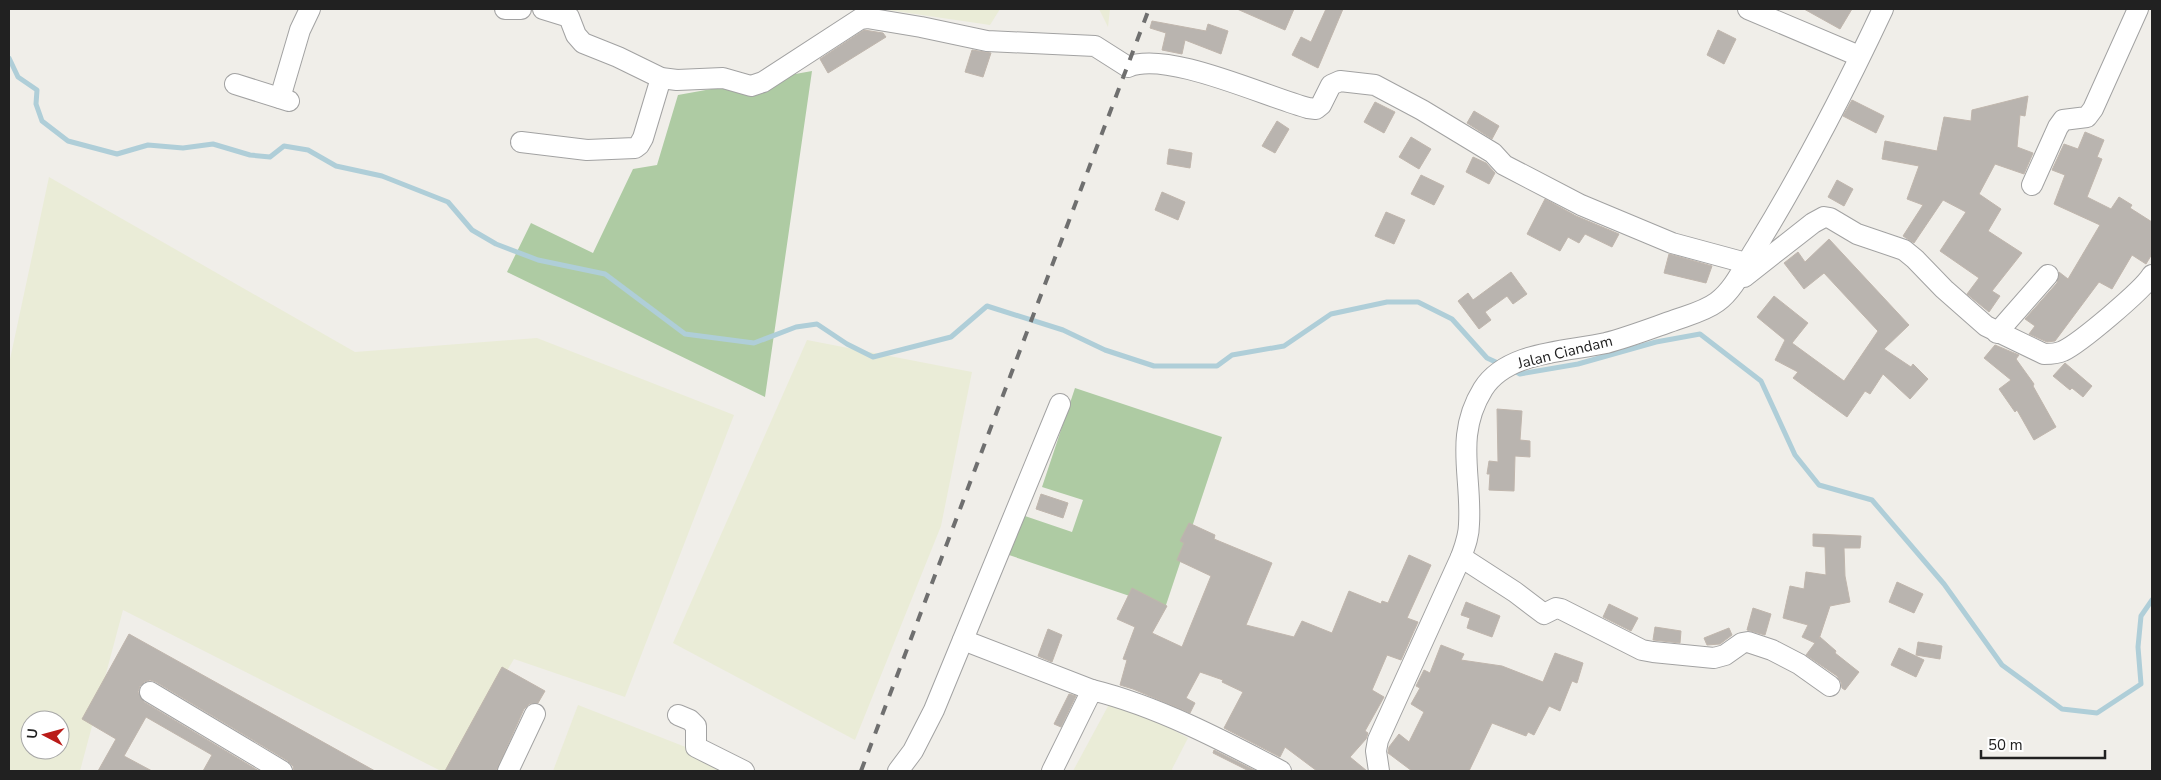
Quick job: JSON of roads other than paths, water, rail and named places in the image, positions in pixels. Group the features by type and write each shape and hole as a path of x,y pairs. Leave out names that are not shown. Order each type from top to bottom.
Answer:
{"street":[{"path":"235,84 284,99 300,30 310,9"},
{"path":"505,9 521,9"},
{"path":"543,9 569,17 576,35 583,43 618,57 661,78 677,80 723,78 750,86 763,82 860,19 867,18 987,41 1095,46 1128,67 1137,63 1148,62 1195,71 1308,108 1316,108 1321,105 1331,85 1340,81 1375,86 1422,110 1493,153 1504,165 1582,205 1672,243 1746,263"},
{"path":"1748,9 1859,56"},
{"name":"Jalan Ciandam","path":"1379,771 1376,751 1378,740 1461,557 1469,526 1465,463 1468,430 1484,388 1503,370 1531,358 1606,343 1659,326 1718,302 1746,263 1823,132 1883,9"},
{"path":"2032,185 2063,120 2088,117 2093,109 2138,9"},
{"path":"520,142 587,150 635,148 640,145 643,138 661,78"},
{"path":"1725,293 1770,255 1813,223 1824,217 1830,218 1857,234 1889,244 1916,259 1944,289 1986,326 1997,333 2044,354 2064,351 2078,342 2135,293 2152,275"},
{"path":"1997,333 2048,275"},
{"path":"898,771 913,751 934,710 1060,404"},
{"path":"1461,557 1515,592 1544,614 1556,608 1561,608 1642,650 1682,657 1714,658 1725,655 1742,642 1748,642 1772,650 1799,664 1830,686"},
{"path":"963,640 1092,690 1122,699 1191,727 1280,771"},
{"path":"1052,771 1092,690"},
{"path":"150,692 282,771"},
{"path":"508,771 535,714"},
{"path":"678,715 690,720 696,726 696,747 744,771"}],"waterway":[{"path":"9,58 18,77 37,90 36,104 42,121 68,141 117,154 148,145 183,148 213,144 250,155 270,157 284,146 308,150 336,166 382,176 448,202 472,230 496,244 538,260 605,274 685,334 754,343 796,327 817,324 847,344 873,357 951,337 987,306 1063,330 1105,350 1154,366 1217,366 1232,355 1284,346 1331,314 1387,302 1418,302 1452,319 1487,358 1500,364"},
{"path":"1513,370 1520,374 1578,364 1656,342 1700,334 1761,381 1795,455 1819,485 1872,500 1944,584 2002,665 2062,709 2097,713 2141,684 2138,647 2141,616 2152,600"}],"railway":[{"path":"861,771 1149,9"}]}
